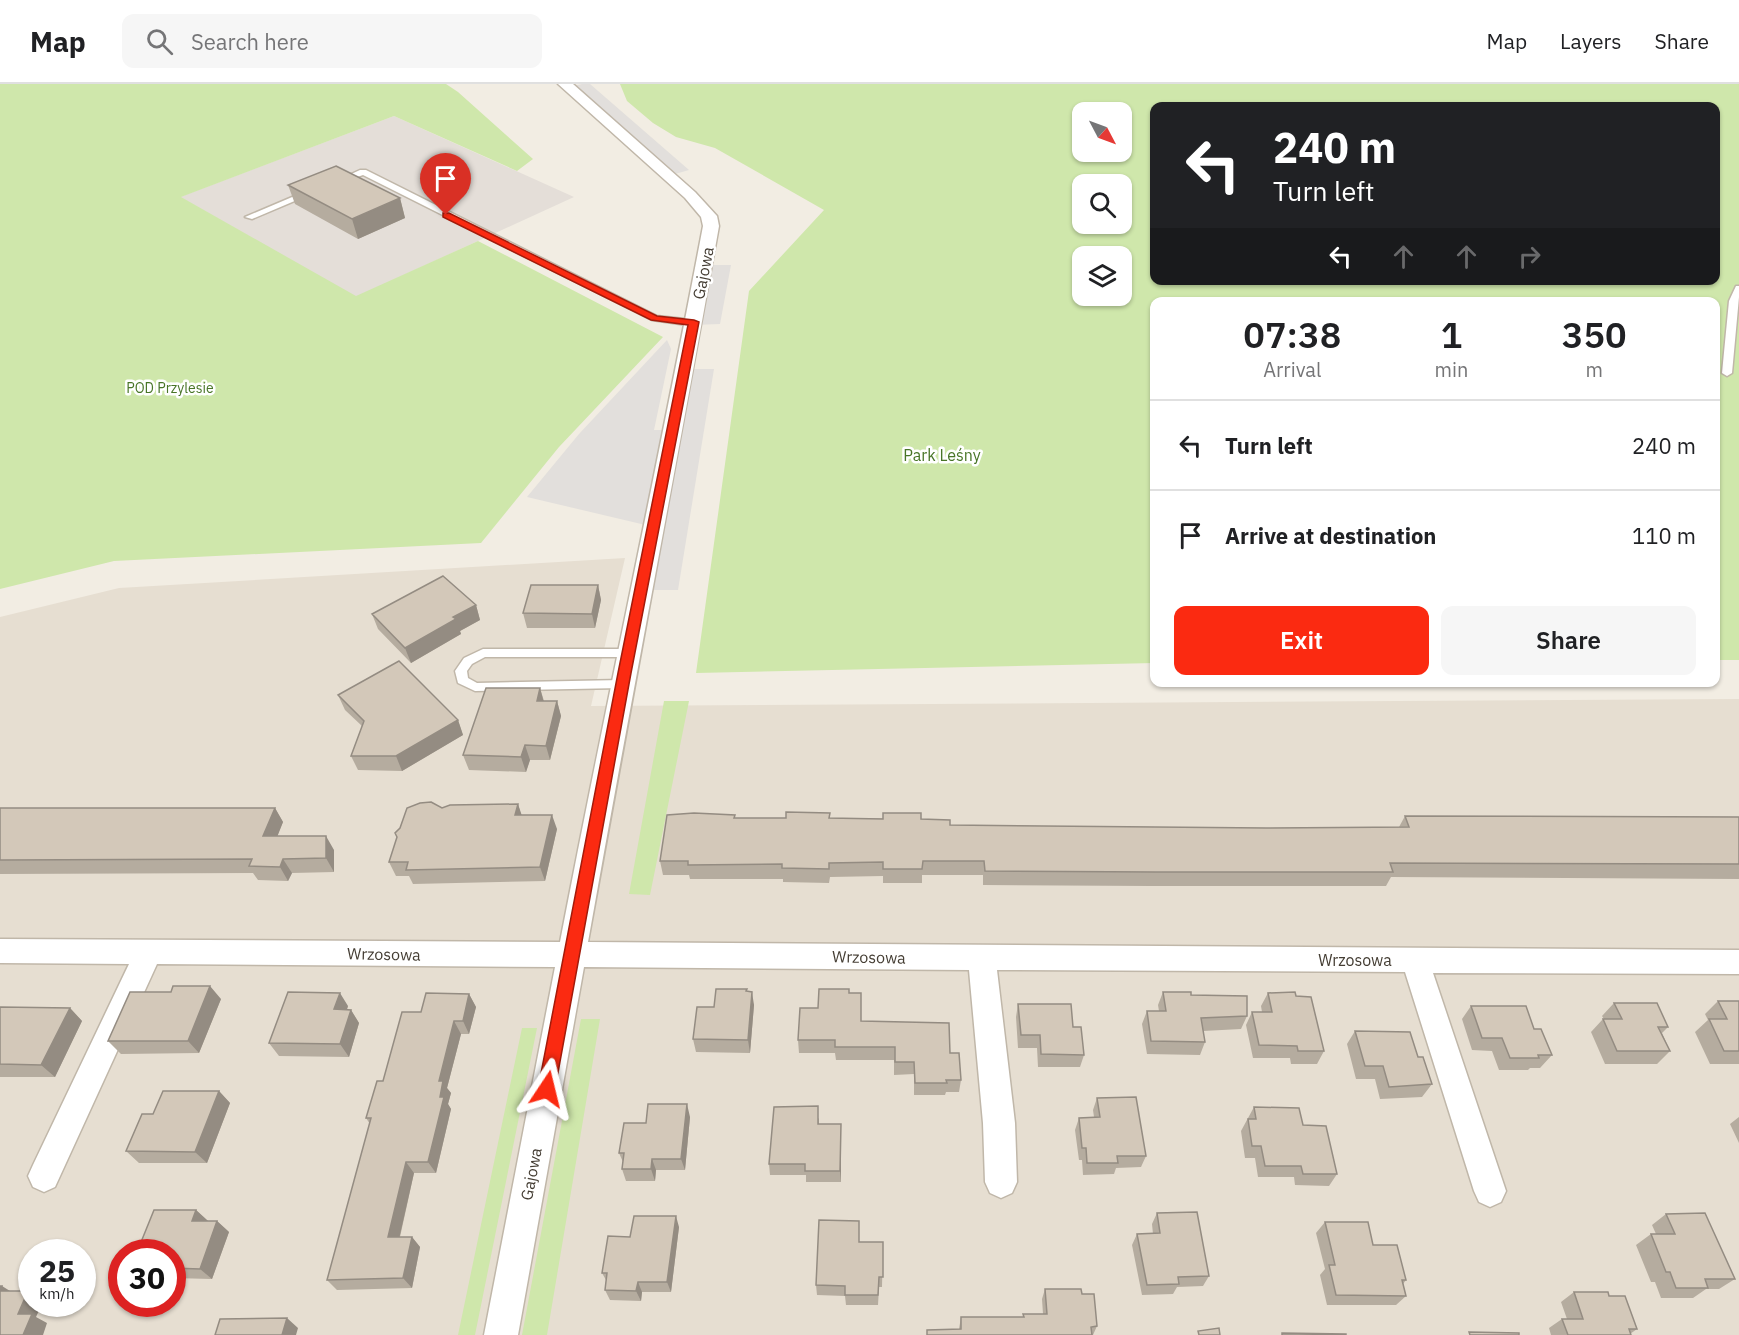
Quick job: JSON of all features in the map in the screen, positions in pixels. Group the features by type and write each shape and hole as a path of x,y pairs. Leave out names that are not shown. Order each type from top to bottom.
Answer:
{"street":[{"name":"Gajowa","path":"501,1335 622,684 710,242 711,226 709,216 690,195 565,84"},
{"name":"Wrzosowa","path":"0,951 1739,962"},
{"path":"44,1176 149,952"},
{"path":"982,959 999,1123 1001,1182"},
{"path":"1415,960 1490,1191"}],"lane":[{"path":"332,184 363,172 655,318 694,322"},
{"path":"249,217 311,192"},
{"path":"1727,373 1733,301 1739,288"},
{"path":"622,684 475,687 462,680 461,671 468,661 483,653 630,653"}],"shaded area":[{"path":"590,84 689,170 668,176 569,87"},
{"path":"394,116 574,197 356,297 180,197"},
{"path":"705,265 731,265 720,324 693,325"},
{"path":"667,340 671,349 654,430 674,430 685,369 714,369 678,590 642,590 654,527 527,497 579,434"},
{"path":"625,558 591,706 1739,699 1739,1335 0,1335 0,617 119,588"}],"green space":[{"name":"POD Przylesie","path":"0,84 446,84 533,159 517,171 394,116 181,197 356,296 478,241 663,337 559,447 481,543 114,561 0,589"},
{"name":"Park Leśny","path":"620,84 1739,84 1739,660 1720,660 1720,297 1150,297 1150,663 696,673 749,291 824,210 715,148 676,137 653,123 627,101"},
{"path":"664,701 689,701 650,895 629,894"},
{"path":"581,1019 600,1019 547,1335 522,1335"},
{"path":"522,1028 537,1028 475,1335 458,1335"}],"building":[{"path":"336,166 400,198 352,219 288,185"},
{"path":"443,576 476,605 405,648 372,614"},
{"path":"531,585 598,585 592,614 523,613"},
{"path":"399,661 458,720 396,756 351,756 364,721 338,695"},
{"path":"486,688 540,688 537,701 557,701 546,746 525,745 521,757 463,755"},
{"path":"431,802 442,808 450,805 518,804 515,815 552,815 540,867 406,870 408,862 389,862 397,837 395,833 400,828 407,808"},
{"path":"0,808 275,808 263,836 326,836 326,858 283,859 280,867 249,866 252,859 0,860"},
{"path":"786,812 830,813 829,818 883,819 883,813 921,813 921,819 950,820 950,825 1266,828 1409,827 1405,816 1739,817 1739,864 1390,863 1393,872 1156,872 985,871 984,861 923,861 922,869 883,869 883,862 829,863 829,869 782,868 782,864 688,865 688,861 660,861 667,815 694,813 735,815 734,818 786,818"},
{"path":"173,986 210,986 188,1041 108,1041 130,992 171,992"},
{"path":"716,989 747,989 746,991 752,992 748,1040 693,1039 697,1007 714,1007"},
{"path":"819,989 849,989 849,993 861,993 861,1021 949,1023 950,1053 959,1053 961,1080 946,1080 947,1083 915,1083 914,1062 895,1062 895,1047 835,1047 835,1040 798,1040 800,1008 818,1008"},
{"path":"288,992 340,993 334,1009 351,1010 340,1044 269,1043"},
{"path":"1163,992 1247,996 1247,1016 1201,1018 1205,1042 1151,1041 1147,1011 1166,1011"},
{"path":"1295,992 1296,996 1311,997 1324,1051 1298,1051 1297,1046 1259,1045 1252,1012 1272,1012 1268,993"},
{"path":"426,993 469,994 463,1021 454,1021 439,1081 443,1081 440,1097 444,1097 428,1162 406,1162 388,1237 412,1237 403,1278 327,1280 371,1118 366,1118 377,1081 383,1081 402,1012 421,1012"},
{"path":"1718,1001 1739,1001 1739,1051 1724,1051 1709,1019 1727,1019"},
{"path":"1614,1003 1657,1003 1668,1027 1658,1027 1670,1051 1617,1051 1603,1019 1622,1019"},
{"path":"1018,1004 1071,1004 1073,1027 1081,1027 1084,1055 1041,1054 1040,1035 1021,1035"},
{"path":"1471,1006 1526,1006 1534,1029 1541,1029 1552,1055 1538,1055 1539,1058 1510,1058 1502,1038 1482,1038"},
{"path":"0,1007 70,1008 41,1065 0,1064"},
{"path":"1355,1031 1410,1032 1418,1057 1423,1057 1432,1084 1389,1087 1383,1066 1365,1066"},
{"path":"163,1091 219,1091 195,1152 126,1151 142,1114 153,1114"},
{"path":"1136,1097 1146,1156 1117,1156 1118,1163 1087,1163 1086,1148 1082,1148 1079,1118 1100,1117 1097,1098"},
{"path":"648,1104 687,1104 681,1159 652,1159 651,1169 622,1169 624,1153 619,1153 624,1123 646,1123"},
{"path":"818,1106 818,1124 841,1124 840,1171 805,1171 805,1164 769,1164 774,1107"},
{"path":"1254,1107 1299,1108 1303,1125 1326,1126 1337,1174 1303,1174 1301,1166 1265,1166 1261,1146 1252,1146 1248,1119 1256,1119"},
{"path":"154,1210 196,1210 192,1221 217,1221 200,1269 186,1268 186,1239 142,1239"},
{"path":"1197,1212 1209,1276 1178,1277 1179,1284 1147,1285 1137,1234 1160,1233 1157,1213"},
{"path":"1705,1213 1735,1279 1705,1279 1708,1288 1676,1288 1670,1272 1666,1272 1651,1234 1675,1234 1666,1214"},
{"path":"634,1216 676,1216 667,1282 638,1282 636,1291 605,1290 607,1273 602,1273 608,1236 630,1237"},
{"path":"819,1220 859,1221 859,1242 883,1242 883,1277 879,1277 878,1295 845,1295 845,1286 816,1285"},
{"path":"1325,1222 1368,1222 1373,1245 1397,1245 1406,1280 1402,1280 1406,1296 1336,1295 1329,1265 1335,1265"},
{"path":"1045,1289 1081,1289 1082,1294 1094,1294 1097,1326 1091,1327 1092,1335 927,1335 927,1330 961,1329 961,1317 1024,1317 1023,1314 1047,1314"},
{"path":"0,1291 18,1291 18,1317 31,1317 23,1335 0,1335"},
{"path":"1574,1292 1608,1292 1609,1296 1625,1296 1637,1329 1629,1329 1631,1335 1568,1335 1562,1319 1583,1319"},
{"path":"287,1318 282,1335 215,1335 220,1319"},
{"path":"1219,1328 1220,1335 1199,1335 1198,1331"},
{"path":"1469,1332 1519,1333 1519,1335 1470,1335"},
{"path":"1282,1333 1346,1334 1346,1335 1282,1335"}],"route":[{"path":"446,215 655,318 672,322 694,322 630,653 624,673 547,1089"}]}
